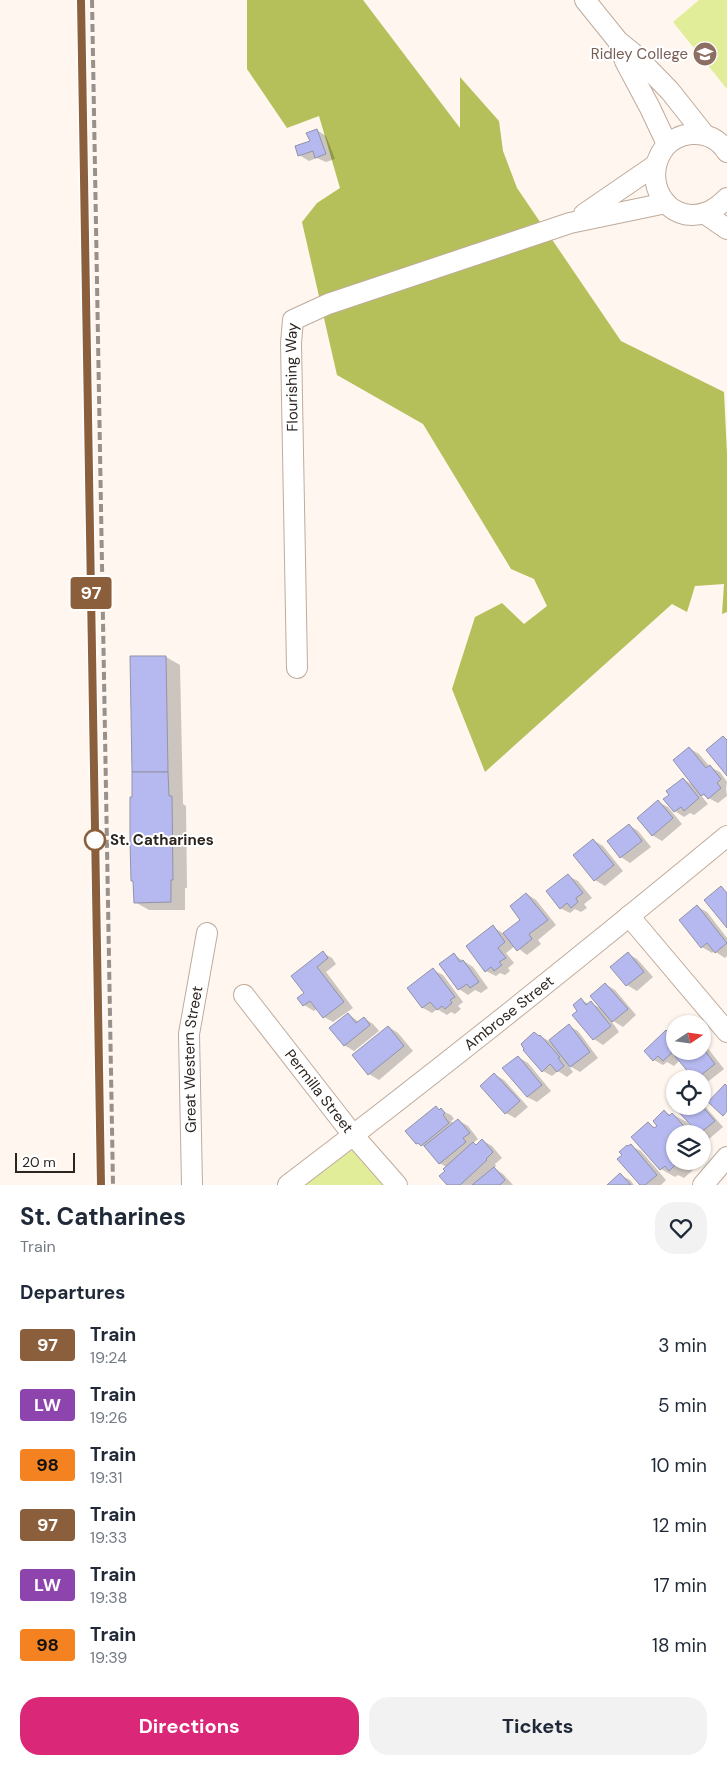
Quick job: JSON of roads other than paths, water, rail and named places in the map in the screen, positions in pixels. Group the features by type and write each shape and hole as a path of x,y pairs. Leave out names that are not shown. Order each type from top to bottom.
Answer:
{"street":[{"path":"584,0 618,41 634,54 670,91 704,134 714,139 727,152"},
{"path":"618,41 625,61 667,144"},
{"path":"704,134 690,134 677,137 667,144 659,154 654,166 654,179 658,191 666,203 677,211 690,215 704,213 717,208 727,198"},
{"name":"Flourishing Way","path":"570,223 654,166"},
{"name":"Flourishing Way","path":"297,668 291,343 294,320 328,304 570,223 624,210 666,203"},
{"path":"704,213 727,229"},
{"name":"Ambrose Street","path":"288,1185 630,916 727,836"},
{"path":"630,916 727,1032"},
{"name":"Great Western Street","path":"192,1185 189,1034 207,933"},
{"name":"Permilla Street","path":"244,995 353,1135 398,1185"},
{"path":"703,1185 727,1157"}],"railway":[{"path":"81,0 101,1185"},
{"path":"92,0 113,1185"}],"train":[{"name":"97","path":"81,0 101,1185"}],"place":[{"name":"Ridley College","path":"705,54"},
{"name":"St. Catharines","path":"95,840"}]}
